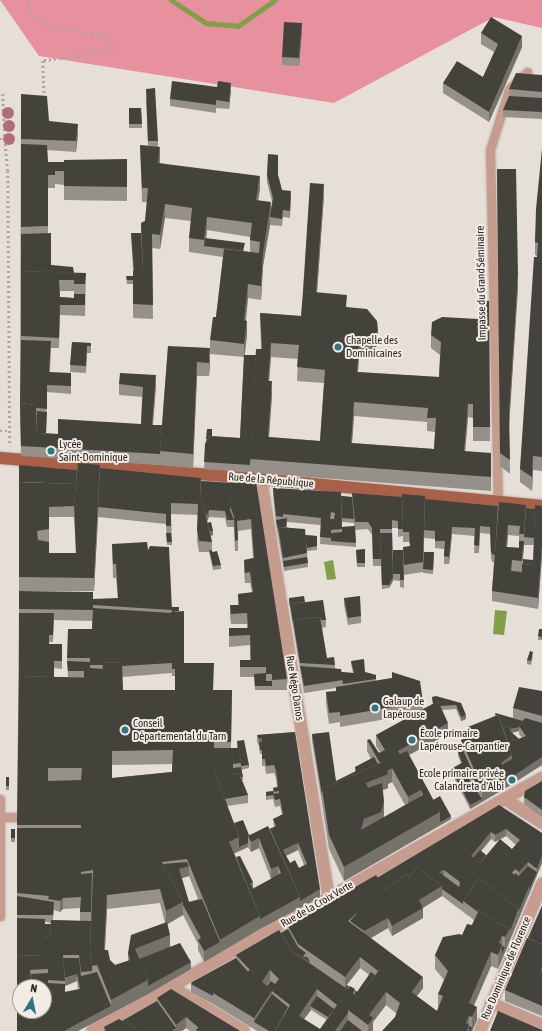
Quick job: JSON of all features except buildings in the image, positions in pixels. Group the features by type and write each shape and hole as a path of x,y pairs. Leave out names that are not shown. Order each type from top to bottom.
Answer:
{"main road":[{"name":"Rue de la République","path":"5,458 261,479 498,503 542,506"}],"street":[{"name":"Rue Négo Danos","path":"261,479 329,897"},
{"name":"Rue de la Croix Verte","path":"92,1031 172,987 252,938 329,897 542,778"},
{"path":"505,799 542,823"},
{"name":"Rue Dominique de Florence","path":"480,1031 542,884"},
{"path":"172,987 244,1031"},
{"path":"491,1003 542,1026"}],"lane":[{"name":"Impasse du Grand Séminaire","path":"498,503 490,150 509,89 527,72"},
{"path":"0,799 0,916"},
{"path":"0,817 42,816"}],"path":[{"path":"29,0 29,8 34,17 42,23 109,37 113,48 110,51 42,61 44,93"},
{"path":"3,94 8,178 10,431 5,458"},
{"path":"0,139 5,139"},
{"path":"0,431 10,431"}],"shaded area":[{"path":"0,0 542,0 542,28 494,17 334,103 39,56"},
{"path":"333,560 336,579 327,580 324,562"},
{"path":"495,610 507,611 504,635 493,634"}],"waterway":[{"path":"171,0 206,23 238,26 275,0"}],"place":[{"name":"Chapelle des Dominicaines","path":"338,347"},
{"name":"Lycée Saint-Dominique","path":"51,451"},
{"name":"Galaup de Lapérouse","path":"375,708"},
{"name":"Conseil Départemental du Tarn","path":"125,730"},
{"name":"École primaire Lapérouse-Carpantier","path":"412,740"},
{"name":"Ecole primaire privée Calandreta d'Albi","path":"512,780"}]}
